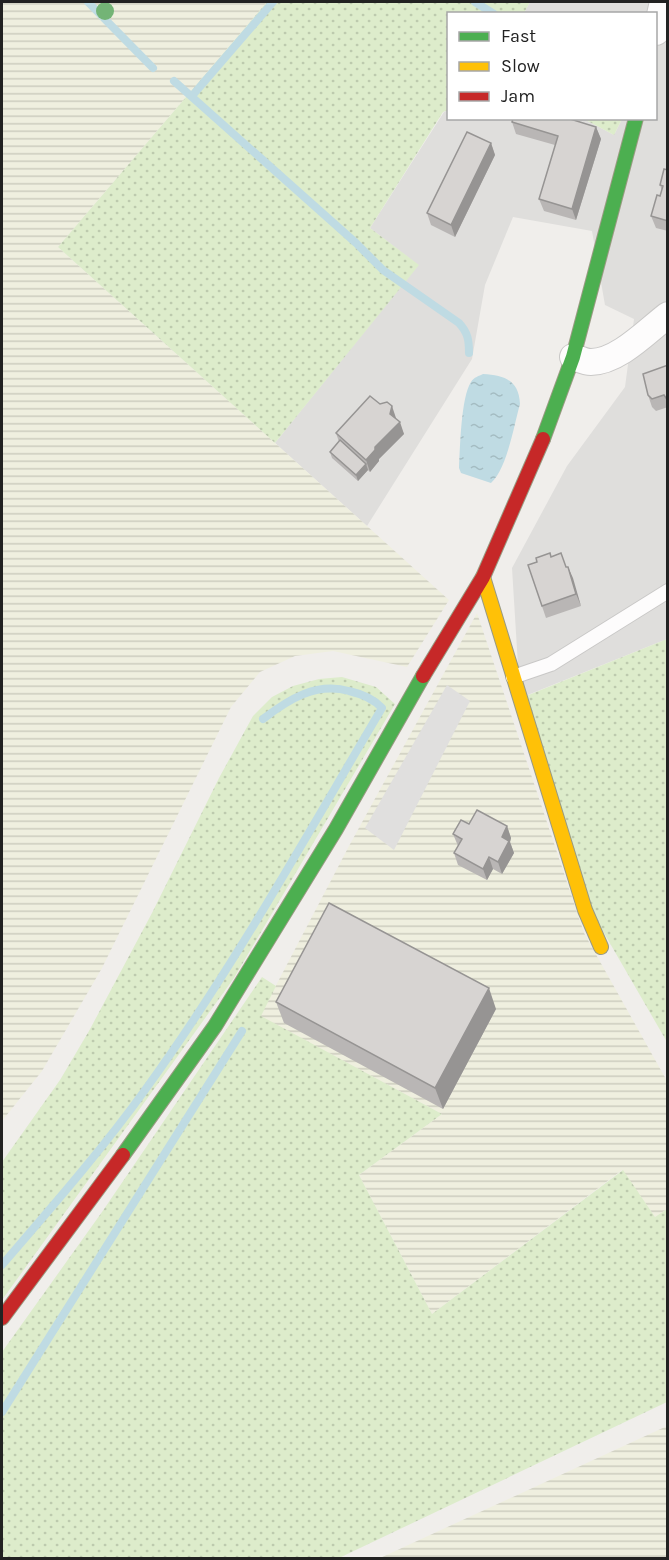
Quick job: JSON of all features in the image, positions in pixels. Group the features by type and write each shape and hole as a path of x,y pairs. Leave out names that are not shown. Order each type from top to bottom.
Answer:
{"street":[{"path":"657,28 663,2"},
{"path":"2,1318 216,1026 336,829 412,695 483,578 544,436 573,357 635,120"},
{"path":"573,357 590,362 606,360 618,354 668,315"},
{"path":"483,578 585,910 602,947"}],"lane":[{"path":"513,677 550,664 668,591"}],"shaded area":[{"path":"530,2 667,2 667,639 520,698 512,568 567,466 625,387 634,319 605,305 592,231 513,217 485,285 472,359 367,526 275,443 418,265 370,228 444,112 447,110 447,120 586,120 614,135 622,120 657,120 657,12 525,12"},
{"path":"447,685 470,701 394,850 365,828"}],"green space":[{"path":"2,2 267,2 58,247 449,600 407,667 333,651 295,656 260,672 231,707 102,968 42,1071 2,1121"},
{"path":"267,2 530,2 525,12 447,12 447,110 443,112 370,228 419,265 275,443 58,247"},
{"path":"586,120 622,120 614,135"},
{"path":"477,613 584,933 667,1081 667,1209 655,1217 622,1170 432,1314 359,1175 442,1114 260,1016 349,846"},
{"path":"667,639 667,1042 593,914 526,696"},
{"path":"342,677 376,687 395,704 234,978 2,1300 2,1162 60,1080 89,1031 253,716 272,697 293,686 319,679"},
{"path":"262,977 276,986 261,1016 442,1114 359,1175 432,1314 623,1170 655,1217 667,1209 667,1402 339,1558 2,1558 2,1352 102,1212"},
{"path":"667,1426 667,1558 380,1558"}],"water":[{"path":"483,374 504,378 514,385 520,404 506,457 491,483 461,473 459,468 465,399 472,380"}],"building":[{"path":"512,120 573,120 596,127 572,209 539,199 558,136 512,122"},
{"path":"467,132 491,143 451,225 427,213"},
{"path":"664,169 668,170 668,221 651,216 657,195 660,196 663,186 660,185"},
{"path":"668,365 668,401 664,395 652,399 648,395 643,374"},
{"path":"370,396 380,404 387,402 392,406 390,414 400,422 375,447 366,460 336,433"},
{"path":"340,440 366,464 356,475 330,452"},
{"path":"550,553 551,557 561,553 576,594 542,606 528,565 537,562 536,558"},
{"path":"477,810 507,826 502,837 509,841 498,862 489,857 483,869 454,853 462,839 453,834 461,820 469,824"},
{"path":"329,903 489,988 435,1088 276,1002"}],"waterway":[{"path":"88,2 153,68"},
{"path":"192,96 273,2"},
{"path":"475,2 491,12"},
{"path":"174,81 356,243 383,270 459,323 467,337 469,353"},
{"path":"2,1265 111,1135 177,1044 239,950 382,708 371,699 358,694 325,689 303,694 263,719"},
{"path":"2,1412 242,1031"}],"traffic: fast":[{"path":"543,439 573,357 635,120"},
{"path":"123,1155 215,1026 336,829 423,676"}],"traffic: slow":[{"path":"483,577 585,910 601,947"}],"traffic: jam":[{"path":"423,676 483,577 543,439"},
{"path":"2,1318 123,1155"}]}
